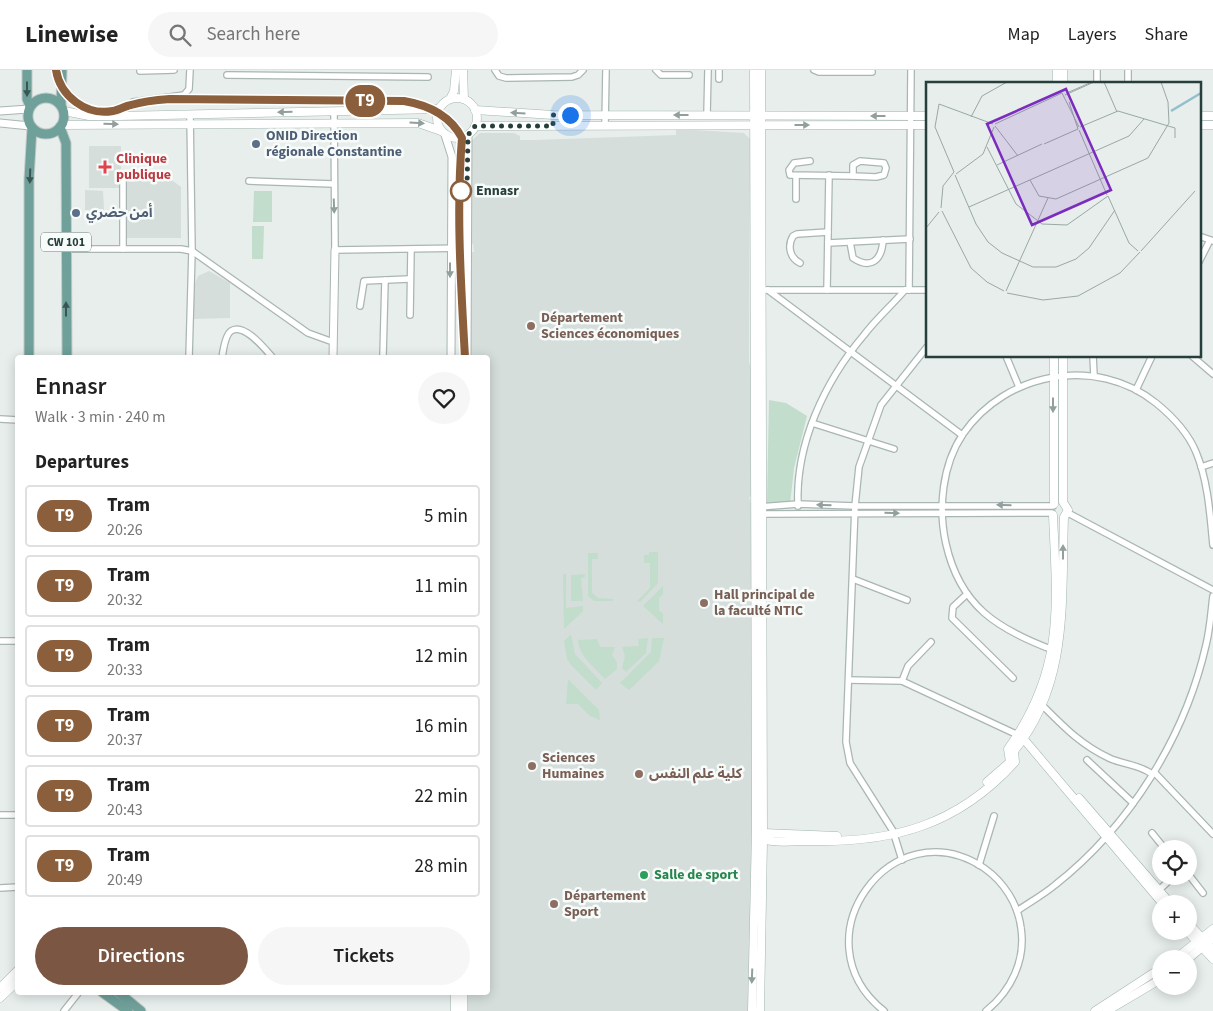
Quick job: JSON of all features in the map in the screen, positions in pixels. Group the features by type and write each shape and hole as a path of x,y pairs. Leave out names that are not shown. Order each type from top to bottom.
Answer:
{"main road":[{"path":"27,70 28,118 31,127 40,133 49,134 61,126 423,123 458,139 468,135 475,126 475,110"},
{"path":"61,126 62,70"},
{"path":"29,108 40,98 46,97 57,101 62,108 89,116 438,109 450,99 454,91 456,70"},
{"path":"463,70 464,99 475,110 553,115 757,115 911,121 926,125"},
{"path":"754,70 757,115 760,289 757,333 761,836 760,1011"},
{"path":"757,115 761,70"},
{"path":"450,99 464,99"},
{"path":"438,109 436,120 443,133"},
{"path":"553,115 553,126"},
{"path":"475,126 757,126 911,121 926,116"},
{"path":"1200,116 1213,116"},
{"path":"1200,125 1213,125"},
{"name":"CW 101","path":"61,126 66,143 67,355"},
{"name":"CW 101","path":"29,355 29,179 31,127"},
{"path":"1021,736 1042,689 1053,650 1056,576 1053,509 1054,358"},
{"path":"761,836 844,836 894,833 920,824 968,799 1010,762 1008,749 1021,736 1042,705 1053,677 1060,644 1066,515 1068,508 1063,502 1064,358"},
{"path":"1053,509 1063,502"},
{"path":"1053,509 1059,518 1066,515"},
{"path":"1021,736 1057,776 1064,780 1156,895"},
{"path":"1108,835 1164,895"},
{"path":"752,1011 761,836"},
{"path":"1190,950 1204,942 1213,929"},
{"path":"1204,942 1213,950"},
{"path":"1204,942 1213,959"},
{"path":"0,988 15,973"},
{"path":"1095,1011 1152,974"},
{"path":"0,998 15,984"},
{"path":"1107,1011 1152,984"},
{"path":"106,995 128,1011"},
{"path":"122,995 141,1011"},
{"path":"455,995 455,1011"},
{"path":"463,995 463,1011"}],"street":[{"path":"140,71 174,70"},
{"path":"118,116 133,102 184,95 189,89 190,70"},
{"path":"495,70 499,76 506,78 572,77 578,75 583,70"},
{"path":"605,126 606,70"},
{"path":"656,70 661,75 689,74"},
{"path":"707,115 708,70"},
{"path":"719,70 719,79"},
{"path":"814,70 819,72 872,72"},
{"path":"799,513 801,469 812,423 836,373 850,352 907,290 910,239 911,70"},
{"path":"227,75 328,73 428,77"},
{"path":"0,111 29,108"},
{"path":"334,111 333,184 336,250 334,355"},
{"path":"188,355 192,251 190,114"},
{"path":"0,123 31,127"},
{"path":"443,133 452,157 450,249 451,355"},
{"path":"467,355 468,135"},
{"path":"810,160 798,161 791,166 789,174 796,176 829,175 853,176 882,176 886,172 886,165 880,161 858,161 854,165 853,176"},
{"path":"124,249 123,176 154,175"},
{"path":"827,290 829,175"},
{"path":"796,176 796,199"},
{"path":"249,180 333,184"},
{"path":"800,263 794,260 791,254 793,236 797,234 828,232"},
{"path":"1200,236 1212,241 1200,260"},
{"path":"828,243 910,239"},
{"path":"850,242 853,258 871,261 878,259 881,255 883,240"},
{"path":"336,250 468,248"},
{"path":"66,249 192,251 308,333 333,342"},
{"path":"410,250 410,315"},
{"path":"360,306 364,281 409,279"},
{"path":"383,355 384,280"},
{"path":"760,289 926,290"},
{"path":"760,289 784,302 962,435"},
{"path":"784,302 789,290"},
{"path":"223,355 228,335 231,331 238,329 247,331 270,355"},
{"path":"902,860 894,833 850,764 846,742 854,509 859,467 881,405 926,348"},
{"path":"265,349 265,355"},
{"path":"1007,358 1019,387"},
{"path":"1093,358 1094,376"},
{"path":"1136,390 1151,358"},
{"path":"1194,358 1213,374"},
{"path":"1053,650 1012,634 1000,627 967,594 950,559 942,514 947,472 962,435 982,412 1019,387 1064,374 1094,376 1124,384 1136,390 1165,411 1185,432 1196,452 1201,466 1213,545"},
{"path":"0,419 15,420"},
{"path":"812,423 894,450"},
{"path":"1201,466 1213,463"},
{"path":"759,511 798,504 942,514 1053,509"},
{"path":"759,511 799,513 942,505 1053,509"},
{"path":"1066,515 1213,590"},
{"path":"853,579 907,600"},
{"path":"967,594 953,608 952,618 1013,678"},
{"path":"1017,911 1054,886 1108,835 1153,773 1195,684 1206,643 1213,596"},
{"path":"0,641 15,641"},
{"path":"902,681 908,666 931,642"},
{"path":"849,680 902,681 1021,736"},
{"path":"1042,705 1080,743 1113,759 1143,767 1153,773 1213,834"},
{"path":"1087,760 1132,803"},
{"path":"0,815 15,815"},
{"path":"979,865 994,816"},
{"path":"1152,833 1158,840"},
{"path":"884,1011 867,995 856,976 849,954 849,931 854,909 875,877 902,860 935,853 958,856 979,865 998,880 1017,911 1022,939 1018,968 1008,988 986,1011"},
{"path":"1159,890 1164,885"},
{"path":"1197,885 1203,893"},
{"path":"0,888 15,887"},
{"path":"64,1011 77,995"}],"shaded area":[{"path":"676,129 744,133 750,139 749,362 751,368 753,496 749,497 756,522 756,536 749,1011 468,1011 468,995 490,995 490,355 468,355 470,252 474,252 473,244 470,243 471,141 480,133 514,133 520,136 520,140 676,135"},
{"name":"Clinique publique","path":"89,146 121,146 121,188 89,188"},
{"path":"126,181 173,181 181,187 181,238 126,238"},
{"path":"85,190 103,191 104,210 85,210"},
{"path":"209,271 230,283 230,318 193,319 193,288 198,276"}],"green space":[{"path":"254,191 272,191 272,222 253,222"},
{"path":"252,226 264,226 263,259 252,259"},
{"path":"769,400 786,403 807,416 794,468 790,504 767,503"},
{"path":"649,552 658,552 658,583 640,602 637,601 650,588 650,563 644,563 644,555 649,555"},
{"path":"588,553 598,553 598,559 592,559 592,593 598,598 613,599 613,601 594,601 588,596"},
{"path":"563,574 566,574 566,608 583,606 583,611 564,629"},
{"path":"585,574 585,577 581,578 583,601 571,601 571,575"},
{"path":"663,586 663,594 659,598 659,611 663,613 663,624 643,606"},
{"path":"571,634 575,654 602,683 596,690 567,659 564,641"},
{"path":"648,638 646,653 626,672 622,668 625,656 622,647 639,646 638,639"},
{"path":"652,638 664,638 659,661 629,690 620,683 651,652"},
{"path":"597,639 600,647 615,647 612,655 617,663 617,669 605,679 584,656 578,640"},
{"path":"568,679 599,710 600,720 590,716 578,704 566,704"}],"tram line":[{"name":"T9","path":"56,70 65,93 76,103 100,112 112,111 150,100 170,99 404,101 420,104 449,119 462,138 460,160 460,294 465,355"},
{"path":"150,100 404,101 430,108 445,117 463,138 460,220 465,355"}],"place":[{"name":"ONID Direction régionale Constantine","path":"256,144"},
{"name":"Clinique publique","path":"105,167"},
{"name":"Ennasr","path":"461,191"},
{"name":"أمن حضري","path":"76,213"},
{"name":"Département Sciences économiques","path":"531,326"},
{"name":"Hall principal de la faculté NTIC","path":"704,603"},
{"name":"Sciences Humaines","path":"532,766"},
{"name":"كلية علم النفس","path":"639,774"},
{"name":"Salle de sport","path":"644,875"},
{"name":"Département Sport","path":"554,904"}],"route":[{"path":"461,191 467,190 466,151 468,135 475,126 553,126 553,115 570,115"}]}
